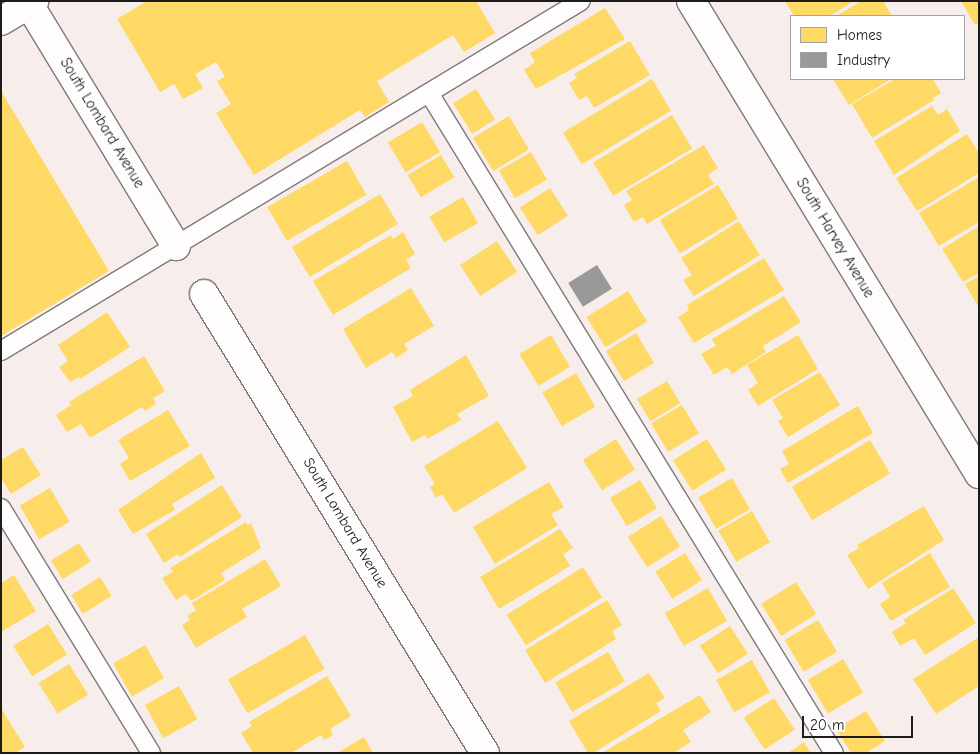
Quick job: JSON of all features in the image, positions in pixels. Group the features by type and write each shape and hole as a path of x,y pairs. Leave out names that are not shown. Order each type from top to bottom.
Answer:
{"street":[{"name":"South Harvey Avenue","path":"691,1 979,474"},
{"path":"1,21 30,2"},
{"name":"South Lombard Avenue","path":"30,2 176,246"},
{"name":"South Lombard Avenue","path":"204,294 485,753"}],"lane":[{"path":"1,351 581,1"},
{"path":"429,93 834,753"},
{"path":"1,508 151,753"}],"building: Homes":[{"path":"147,1 476,1 495,33 464,52 453,35 377,81 389,102 365,117 360,110 254,175 216,113 231,104 217,81 225,77 216,62 195,74 203,88 183,99 174,84 160,92 117,19"},
{"path":"785,1 854,1 832,15 793,15"},
{"path":"861,1 883,1 891,15 838,15"},
{"path":"961,1 979,1 979,23 975,25"},
{"path":"605,8 625,39 536,89 524,70 535,62 530,53"},
{"path":"630,41 650,75 594,108 587,96 579,100 569,83 577,78 574,74"},
{"path":"652,79 671,111 582,164 563,133"},
{"path":"834,80 889,80 849,105"},
{"path":"893,80 934,80 941,93 933,98 934,100 872,138 852,104"},
{"path":"476,89 495,120 472,134 453,103"},
{"path":"1,91 109,271 1,336"},
{"path":"932,106 938,115 947,109 960,131 894,175 874,141"},
{"path":"672,115 692,148 613,196 593,162"},
{"path":"509,116 529,149 493,171 473,138"},
{"path":"422,122 440,152 406,173 388,143"},
{"path":"967,134 979,153 979,173 917,211 896,178"},
{"path":"704,145 718,168 708,175 714,184 647,224 643,217 634,222 624,205 632,200 626,191"},
{"path":"531,152 547,180 515,198 499,170"},
{"path":"441,155 454,177 421,197 408,175"},
{"path":"347,161 366,195 287,241 267,207"},
{"path":"979,177 979,222 939,246 919,213"},
{"path":"718,185 738,218 680,253 660,220"},
{"path":"550,188 568,216 538,235 520,208"},
{"path":"380,194 398,224 310,277 292,247"},
{"path":"463,197 478,223 444,242 429,216"},
{"path":"739,221 760,255 694,296 683,280 692,275 681,258"},
{"path":"979,226 979,273 963,282 942,249"},
{"path":"403,232 415,254 406,260 411,268 333,315 313,281 391,235 393,239"},
{"path":"497,241 517,272 480,296 460,265"},
{"path":"764,258 784,290 694,343 678,317 689,310 687,305"},
{"path":"979,276 979,308 965,284"},
{"path":"411,288 434,326 404,344 408,350 396,358 392,352 366,368 343,329"},
{"path":"628,291 647,322 606,347 586,317"},
{"path":"784,296 801,322 763,346 766,352 732,374 727,367 714,375 701,354 716,346 712,339"},
{"path":"107,312 130,347 80,379 79,377 70,382 59,367 68,361 58,345"},
{"path":"636,333 654,363 624,381 606,351"},
{"path":"551,335 570,367 538,386 519,354"},
{"path":"798,335 818,369 758,406 748,390 758,383 747,365"},
{"path":"466,355 489,396 457,414 461,420 427,439 425,435 412,442 393,407 413,396 410,390"},
{"path":"144,356 165,391 153,398 156,404 145,411 142,407 90,438 81,424 67,432 56,415 71,405 69,402"},
{"path":"820,372 840,405 788,437 778,421 783,418 772,400"},
{"path":"576,373 596,407 562,426 542,392"},
{"path":"667,381 680,403 650,421 637,399"},
{"path":"682,405 699,433 668,452 651,424"},
{"path":"858,406 873,433 788,483 780,469 789,464 782,451"},
{"path":"168,410 190,446 130,481 120,464 129,458 118,440"},
{"path":"498,421 527,468 454,513 442,494 436,498 430,487 435,484 424,466"},
{"path":"616,439 635,470 602,490 583,460"},
{"path":"707,439 726,470 692,491 673,460"},
{"path":"870,440 890,473 812,520 792,487"},
{"path":"23,447 41,475 11,494 1,478 1,460"},
{"path":"201,453 215,478 172,504 175,510 133,534 118,510"},
{"path":"732,478 750,509 716,529 698,497"},
{"path":"640,480 657,508 627,526 610,498"},
{"path":"549,482 564,507 551,514 558,525 495,564 473,527"},
{"path":"222,485 242,517 180,557 178,554 164,563 146,534"},
{"path":"50,488 70,522 39,539 20,506"},
{"path":"924,506 944,540 868,589 847,555 859,548 857,545"},
{"path":"752,511 770,542 736,562 718,530"},
{"path":"661,516 680,547 647,567 628,537"},
{"path":"246,522 247,526 251,523 261,548 221,573 225,580 191,601 186,594 176,600 162,578 173,572 170,568"},
{"path":"560,529 573,548 563,554 570,566 499,609 480,577"},
{"path":"79,543 91,562 63,579 51,560"},
{"path":"685,553 702,580 672,599 655,572"},
{"path":"930,553 950,587 891,621 880,604 890,597 882,583"},
{"path":"265,559 281,586 242,609 247,617 196,648 182,625 190,620 187,616 196,610 192,603"},
{"path":"583,567 602,598 526,645 507,615"},
{"path":"14,575 36,611 1,632 1,583"},
{"path":"100,577 112,596 83,614 71,595"},
{"path":"796,582 816,614 781,636 761,604"},
{"path":"708,588 727,621 684,646 665,613"},
{"path":"953,588 976,623 925,655 914,638 900,646 892,632 906,623 903,620"},
{"path":"607,600 622,625 612,631 616,639 545,683 525,650"},
{"path":"818,620 837,652 804,672 785,640"},
{"path":"48,624 67,655 32,676 13,646"},
{"path":"730,626 748,654 718,673 700,646"},
{"path":"305,635 324,669 247,713 228,680"},
{"path":"979,637 979,686 936,714 913,679"},
{"path":"145,645 164,678 132,696 113,664"},
{"path":"608,652 625,681 572,712 555,682"},
{"path":"843,659 863,692 828,714 808,680"},
{"path":"752,660 770,692 734,712 716,680"},
{"path":"69,664 88,695 58,714 38,683"},
{"path":"649,673 665,698 656,703 661,711 593,753 588,753 569,721"},
{"path":"327,676 351,716 330,729 333,735 324,740 321,735 291,753 253,753 241,733 252,726 249,722"},
{"path":"179,686 197,719 163,738 145,705"},
{"path":"700,695 711,712 683,730 691,742 673,753 602,753"},
{"path":"774,698 795,730 765,749 744,718"},
{"path":"1,708 25,747 15,753 1,753"},
{"path":"866,711 885,741 866,753 851,753 836,729"},
{"path":"364,737 373,753 337,753"},
{"path":"804,742 811,753 788,753"}],"building: Industry":[{"path":"597,265 612,289 583,307 568,283"}]}
